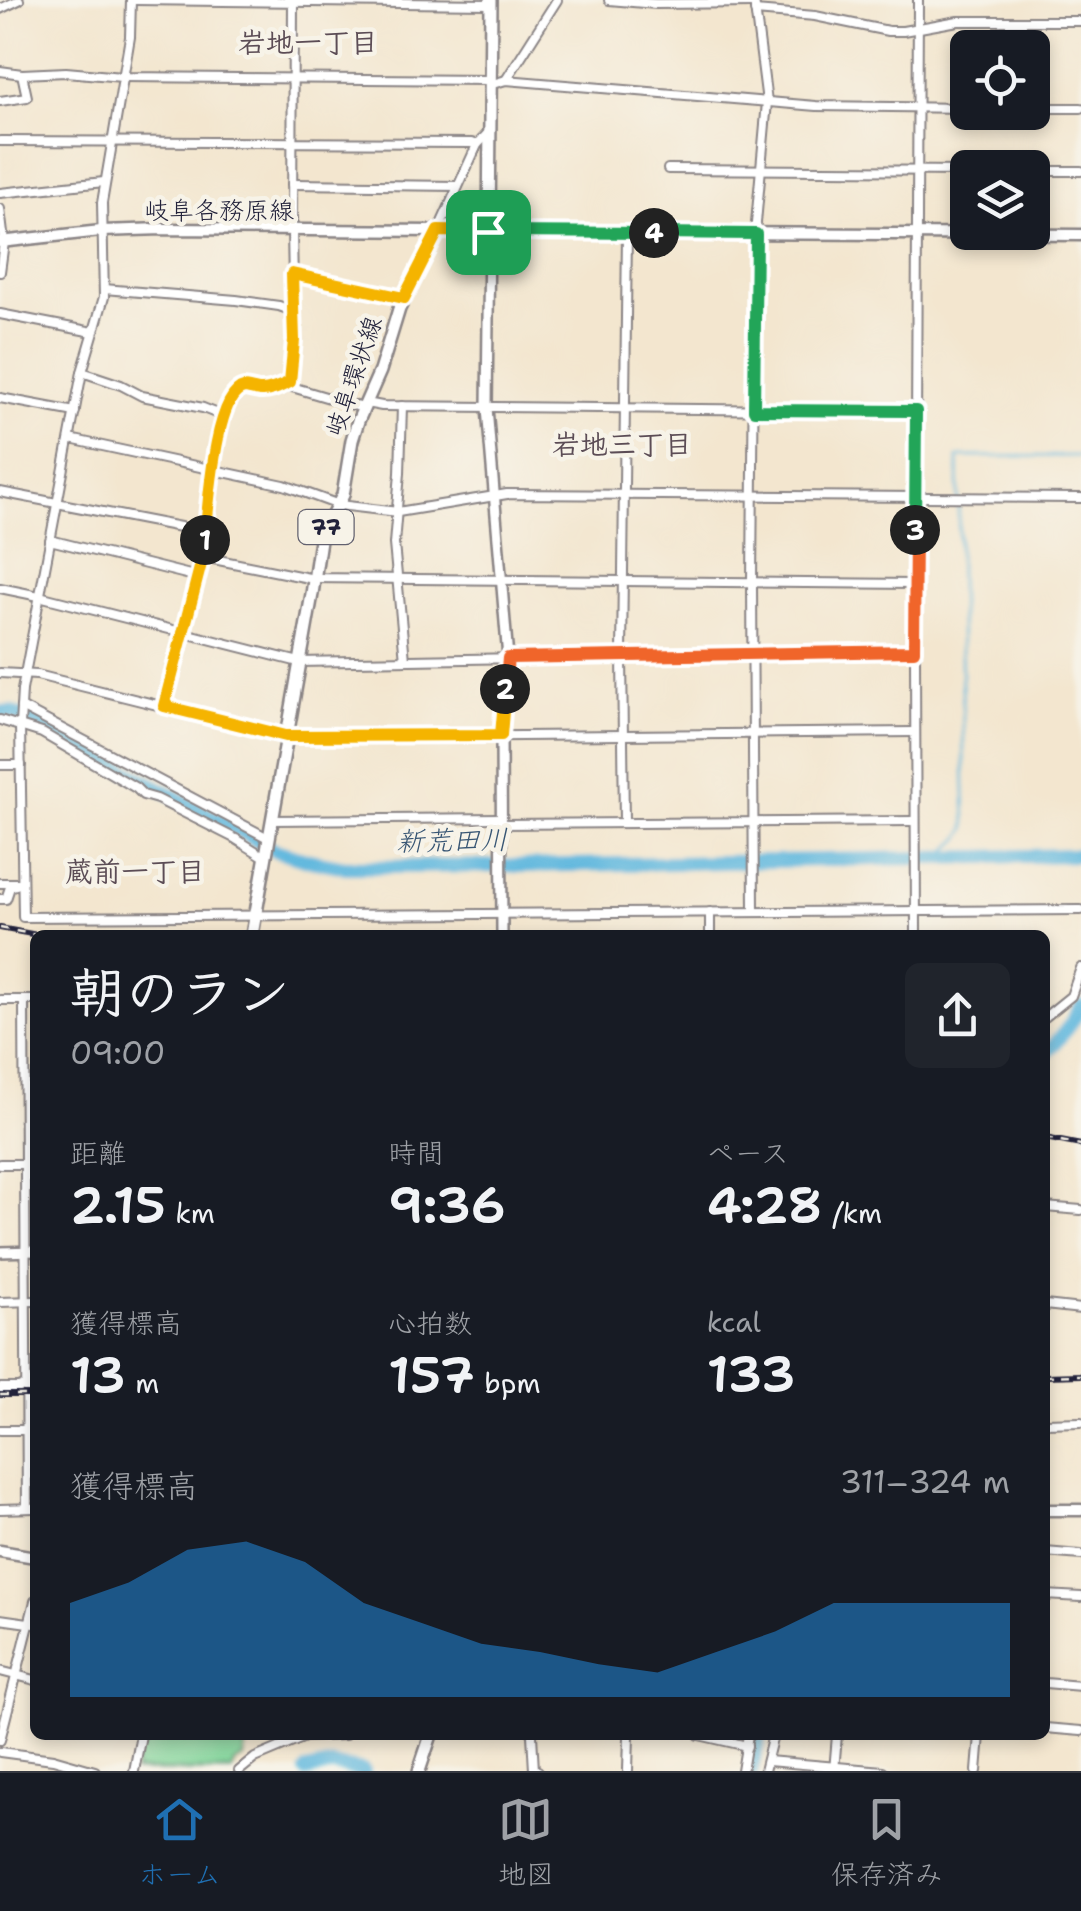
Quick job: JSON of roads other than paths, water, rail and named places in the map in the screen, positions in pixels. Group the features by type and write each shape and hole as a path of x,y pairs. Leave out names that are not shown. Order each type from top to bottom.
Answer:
{"main road":[{"path":"488,232 491,2"},
{"name":"岐阜各務原線","path":"2,242 163,228 438,231"},
{"path":"438,231 1081,235"},
{"name":"岐阜環状線","path":"253,930 320,540 343,496 352,440 404,298 438,231"},
{"path":"1050,1510 1081,1510"},
{"path":"0,1551 30,1556"},
{"path":"420,1770 429,1740"}],"street":[{"path":"0,8 19,0"},
{"path":"491,2 133,0 104,182 104,297 82,372 25,674 20,726 23,917 1081,910"},
{"path":"293,0 292,387 364,405 916,411"},
{"path":"506,80 557,0"},
{"path":"608,0 754,4 888,31 958,21 1081,21"},
{"path":"916,930 918,0"},
{"path":"754,4 768,102 756,234 754,911"},
{"path":"0,71 122,78 506,80 816,106 950,108"},
{"path":"0,100 27,97 22,74"},
{"path":"1050,108 1081,108"},
{"path":"438,231 477,146 490,132"},
{"path":"0,140 477,146"},
{"path":"668,169 950,171"},
{"path":"1050,171 1081,171"},
{"path":"0,193 104,182"},
{"path":"292,184 458,186"},
{"path":"0,209 0,272"},
{"path":"488,232 488,408 508,658 501,735 502,930"},
{"path":"624,823 626,233"},
{"path":"292,274 404,298"},
{"path":"104,289 236,300 293,310"},
{"path":"0,314 93,332"},
{"path":"82,372 142,396 223,416"},
{"path":"164,706 203,556 223,416 239,390 262,392 290,382"},
{"path":"0,398 75,412"},
{"path":"402,406 394,544 406,660"},
{"path":"70,439 284,484 339,505 398,512 495,495 1081,498"},
{"path":"0,492 206,532"},
{"path":"50,540 198,577"},
{"path":"203,556 314,578 915,584"},
{"path":"0,588 299,662 914,651"},
{"path":"0,673 25,674 286,736 914,732"},
{"path":"21,709 268,838"},
{"path":"0,720 42,734 143,795 157,798 265,857"},
{"path":"0,765 21,765"},
{"path":"272,820 915,821"},
{"path":"0,883 22,883"},
{"path":"0,899 6,899 10,887 22,883"},
{"path":"710,912 710,930"},
{"path":"1050,1012 1071,996 1081,968"},
{"path":"0,1000 30,1000"},
{"path":"0,1302 30,1301 24,1000"},
{"path":"1050,1000 1059,1004"},
{"path":"0,1164 30,1164"},
{"path":"1050,1207 1081,1210"},
{"path":"0,1252 30,1251"},
{"path":"1050,1305 1081,1308"},
{"path":"0,1388 20,1388 30,1383"},
{"path":"1050,1423 1081,1422"},
{"path":"0,1430 30,1430"},
{"path":"0,1509 30,1508"},
{"path":"1050,1552 1081,1555"},
{"path":"1050,1595 1081,1597"},
{"path":"0,1620 30,1624"},
{"path":"0,1740 30,1630"},
{"path":"0,1671 30,1679"},
{"path":"1050,1683 1081,1686"},
{"path":"1050,1728 1081,1731"},
{"path":"134,1771 140,1740"},
{"path":"239,1771 298,1740"},
{"path":"532,1740 534,1770 538,1771"},
{"path":"628,1771 629,1740"},
{"path":"721,1740 747,1746"},
{"path":"742,1771 748,1740"},
{"path":"764,1771 772,1740"},
{"path":"834,1769 837,1740"},
{"path":"977,1771 980,1740"},
{"path":"0,1752 53,1759 95,1771"},
{"path":"50,1771 53,1759"},
{"path":"768,1761 884,1771"}],"waterway":[{"name":"新荒田川","path":"941,857 966,829 958,457 1081,456"},
{"name":"新荒田川","path":"0,712 39,723 274,850 345,867 1081,855"},
{"path":"1050,1048 1081,1006"},
{"path":"751,1771 759,1740"},
{"path":"306,1771 332,1765 363,1771"}],"railway":[{"path":"0,928 30,934"},
{"path":"1050,1139 1081,1145"},
{"path":"1050,1376 1081,1375"},
{"path":"0,1395 30,1395"}],"district":[{"name":"岩地一丁目","path":"308,42"},
{"name":"岩地三丁目","path":"622,444"},
{"name":"蔵前一丁目","path":"135,871"}]}
